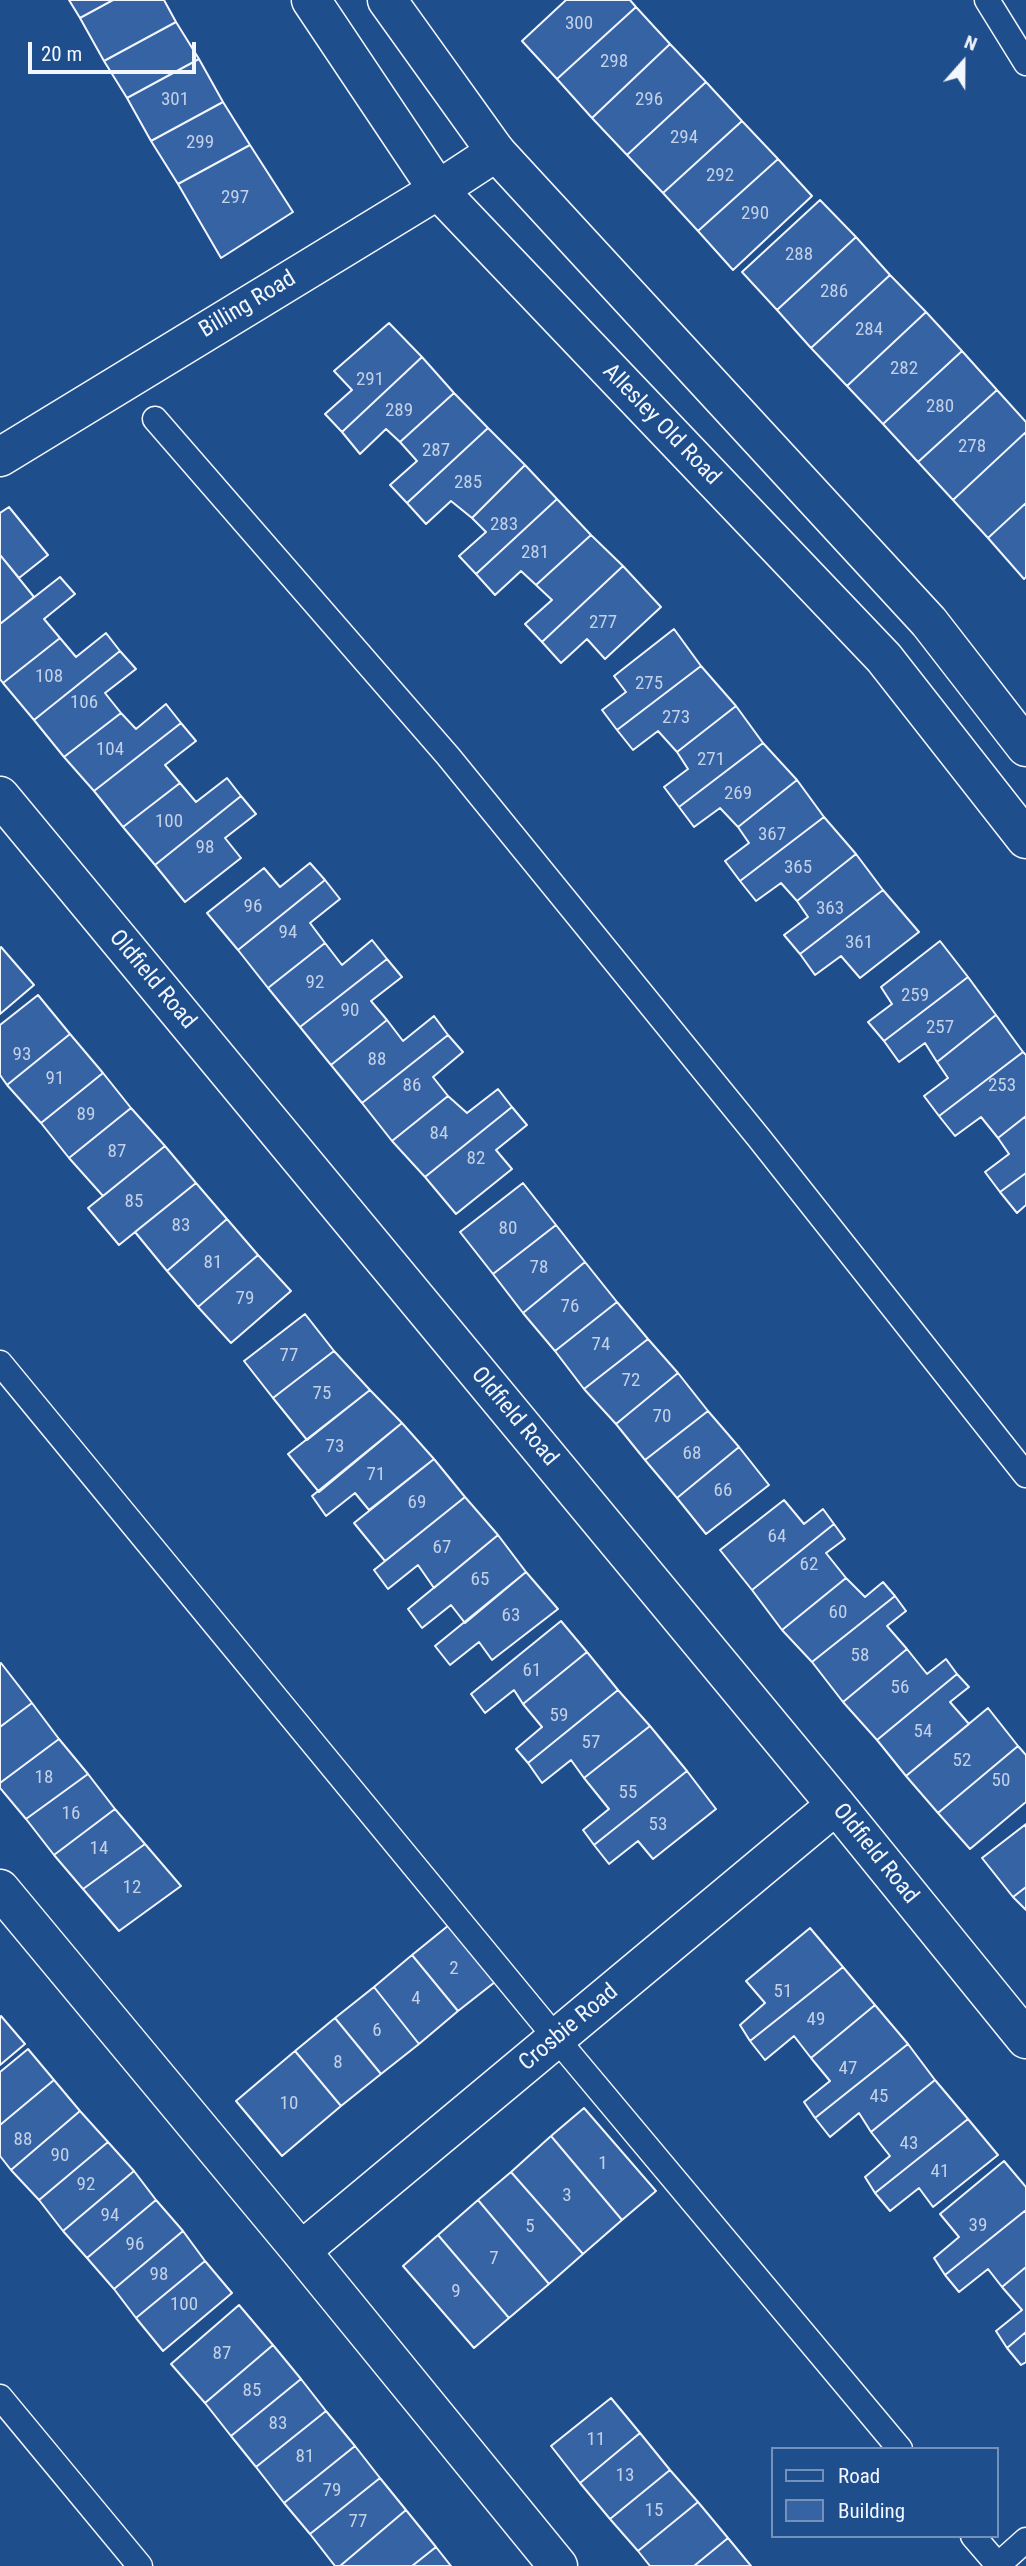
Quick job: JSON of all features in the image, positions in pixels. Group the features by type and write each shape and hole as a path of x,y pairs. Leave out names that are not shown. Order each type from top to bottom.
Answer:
{"street":[{"name":"Allesley Old Road","path":"311,0 438,190 884,658 1026,839"},
{"path":"387,0 496,152 929,622 1026,747"},
{"name":"Billing Road","path":"0,457 496,152"},
{"name":"Oldfield Road","path":"0,796 836,1805 1026,2039"},
{"name":"Crosbie Road","path":"301,2251 836,1805"},
{"path":"0,1889 558,2566"}],"lane":[{"path":"987,0 1026,63"},
{"path":"155,419 448,756 767,1149 1026,1475"},
{"path":"0,1363 556,2038 898,2447"},
{"path":"0,2398 140,2566"},
{"path":"975,2538 998,2566 1026,2540"}],"building":[{"path":"69,0 113,0 80,18"},
{"path":"113,0 164,0 176,22 104,61 80,18"},
{"path":"566,0 630,0 636,7 557,79 522,41"},
{"path":"636,7 670,44 592,118 557,79"},
{"path":"176,22 199,59 127,98 104,61"},
{"path":"670,44 706,82 627,155 592,118"},
{"path":"199,59 223,102 151,141 127,98"},
{"path":"706,82 742,121 663,193 627,155"},
{"path":"223,102 250,145 178,184 151,141"},
{"path":"742,121 778,159 698,231 663,193"},
{"path":"250,145 293,212 221,258 178,184"},
{"path":"778,159 812,196 733,270 698,231"},
{"path":"820,200 856,237 777,310 742,272"},
{"path":"856,237 890,275 811,348 777,310"},
{"path":"890,275 926,312 847,386 811,348"},
{"path":"926,312 962,351 883,424 847,386"},
{"path":"389,323 422,357 342,432 325,414 352,390 334,371"},
{"path":"962,351 997,390 918,462 883,424"},
{"path":"422,357 454,393 400,442 386,429 360,454 342,432"},
{"path":"997,390 1026,422 1026,432 953,500 918,462"},
{"path":"454,393 488,428 407,503 390,485 417,461 400,442"},
{"path":"488,428 525,465 472,518 451,501 426,524 407,503"},
{"path":"1026,432 1026,503 988,538 953,500"},
{"path":"525,465 557,499 476,574 459,556 486,532 472,518"},
{"path":"557,499 591,535 536,585 521,571 495,595 476,574"},
{"path":"1026,503 1026,577 1024,579 988,538"},
{"path":"9,507 48,555 19,578 0,555 0,513"},
{"path":"591,535 623,566 542,642 525,624 552,600 536,585"},
{"path":"0,555 34,597 0,624"},
{"path":"623,566 661,607 605,659 587,639 561,663 542,642"},
{"path":"60,577 75,594 44,619 60,638 3,683 0,679 0,624"},
{"path":"674,629 701,666 617,730 602,710 626,692 614,676"},
{"path":"106,633 120,651 34,720 3,683 60,638 76,657"},
{"path":"120,651 136,669 105,693 121,713 64,757 34,720"},
{"path":"701,666 736,706 677,752 658,731 633,750 617,730"},
{"path":"166,704 181,723 94,791 64,757 121,713 136,729"},
{"path":"736,706 763,743 679,807 664,787 688,769 677,752"},
{"path":"181,723 196,741 165,765 180,783 123,827 94,791"},
{"path":"763,743 797,780 738,827 720,808 694,827 679,807"},
{"path":"227,778 241,796 155,865 123,827 180,783 196,802"},
{"path":"797,780 824,817 740,881 725,861 749,843 738,827"},
{"path":"241,796 256,814 225,838 241,858 185,902 155,865"},
{"path":"824,817 856,854 797,901 781,883 756,901 740,881"},
{"path":"856,854 883,890 800,954 784,935 808,917 797,901"},
{"path":"310,863 325,880 238,950 207,913 264,868 280,887"},
{"path":"325,880 340,899 310,923 325,943 268,988 238,950"},
{"path":"883,890 919,932 860,978 841,956 815,975 800,954"},
{"path":"372,940 387,959 300,1027 268,988 325,943 342,965"},
{"path":"940,941 968,977 884,1041 868,1022 892,1004 881,987"},
{"path":"0,948 34,985 0,1014"},
{"path":"387,959 402,977 371,1001 387,1020 331,1065 300,1027"},
{"path":"968,977 996,1015 937,1062 925,1043 899,1062 884,1041"},
{"path":"38,995 70,1034 7,1085 0,1075 0,1025"},
{"path":"996,1015 1023,1052 939,1116 924,1096 948,1078 937,1062"},
{"path":"434,1016 448,1035 362,1103 331,1065 387,1020 403,1041"},
{"path":"70,1034 103,1073 41,1123 7,1085"},
{"path":"448,1035 463,1052 433,1077 448,1096 392,1141 362,1103"},
{"path":"1023,1052 1026,1055 1026,1116 998,1138 981,1117 955,1136 939,1116"},
{"path":"103,1073 131,1108 69,1158 41,1123"},
{"path":"498,1089 512,1107 425,1177 392,1141 448,1096 467,1113"},
{"path":"512,1107 527,1125 496,1150 512,1169 456,1214 425,1177"},
{"path":"131,1108 165,1146 103,1196 69,1158"},
{"path":"1026,1116 1026,1173 1000,1192 985,1172 1009,1154 998,1138"},
{"path":"165,1146 196,1183 119,1245 88,1208"},
{"path":"1026,1173 1026,1205 1017,1213 1000,1192"},
{"path":"196,1183 227,1219 167,1271 135,1232"},
{"path":"523,1183 556,1225 493,1274 460,1232"},
{"path":"227,1219 258,1255 198,1307 167,1271"},
{"path":"556,1225 585,1262 523,1313 493,1274"},
{"path":"258,1255 291,1291 231,1343 198,1307"},
{"path":"585,1262 617,1302 555,1351 523,1313"},
{"path":"617,1302 648,1339 584,1389 555,1351"},
{"path":"305,1314 334,1351 273,1398 244,1361"},
{"path":"648,1339 678,1373 616,1424 584,1389"},
{"path":"334,1351 370,1390 307,1440 273,1398"},
{"path":"678,1373 708,1411 645,1460 616,1424"},
{"path":"370,1390 402,1423 319,1492 288,1454"},
{"path":"708,1411 739,1447 677,1498 645,1460"},
{"path":"402,1423 434,1459 369,1510 355,1493 326,1516 312,1496"},
{"path":"739,1447 769,1485 706,1534 677,1498"},
{"path":"434,1459 465,1497 385,1561 354,1523"},
{"path":"465,1497 498,1535 434,1588 418,1565 388,1589 374,1570"},
{"path":"784,1500 804,1524 823,1509 834,1524 752,1590 720,1550"},
{"path":"834,1524 845,1539 826,1553 846,1578 782,1630 752,1590"},
{"path":"498,1535 526,1572 465,1623 451,1605 422,1628 408,1609"},
{"path":"526,1572 558,1609 492,1660 479,1642 450,1665 435,1646"},
{"path":"846,1578 865,1597 883,1582 895,1596 812,1662 782,1630"},
{"path":"895,1596 906,1611 887,1626 907,1649 843,1702 812,1662"},
{"path":"561,1621 587,1652 523,1704 514,1690 485,1713 471,1694"},
{"path":"907,1649 927,1674 946,1659 957,1674 877,1740 843,1702"},
{"path":"587,1652 618,1690 528,1763 516,1749 542,1727 523,1704"},
{"path":"0,1664 32,1703 0,1727"},
{"path":"957,1674 969,1687 950,1702 969,1724 906,1776 877,1740"},
{"path":"618,1690 650,1726 584,1778 571,1760 542,1783 528,1763"},
{"path":"32,1703 59,1739 0,1783 0,1727"},
{"path":"988,1708 1018,1746 938,1813 906,1776"},
{"path":"650,1726 687,1771 594,1845 583,1830 609,1809 584,1778"},
{"path":"59,1739 88,1774 26,1819 0,1788 0,1783"},
{"path":"1018,1746 1026,1755 1026,1802 970,1849 938,1813"},
{"path":"687,1771 716,1809 653,1859 638,1841 609,1864 594,1845"},
{"path":"88,1774 115,1809 54,1855 26,1819"},
{"path":"115,1809 145,1844 83,1889 54,1855"},
{"path":"1026,1824 1026,1887 1013,1897 982,1858"},
{"path":"145,1844 181,1886 119,1931 83,1889"},
{"path":"1026,1887 1026,1910 1013,1897"},
{"path":"449,1925 495,1982 458,2011 412,1955"},
{"path":"810,1928 843,1967 750,2041 740,2025 765,2003 746,1981"},
{"path":"412,1955 458,2011 419,2044 374,1987"},
{"path":"843,1967 875,2005 811,2058 794,2036 765,2060 750,2041"},
{"path":"374,1987 419,2044 381,2074 335,2018"},
{"path":"875,2005 908,2044 815,2118 804,2102 830,2081 811,2058"},
{"path":"0,2017 25,2044 0,2065"},
{"path":"335,2018 381,2074 341,2106 295,2051"},
{"path":"908,2044 935,2080 871,2132 859,2113 830,2137 815,2118"},
{"path":"28,2049 54,2080 0,2125 0,2072"},
{"path":"295,2051 341,2106 282,2156 236,2101"},
{"path":"54,2080 80,2111 11,2170 0,2156 0,2125"},
{"path":"935,2080 968,2119 875,2193 865,2177 890,2156 871,2132"},
{"path":"584,2108 656,2191 622,2220 551,2136"},
{"path":"80,2111 108,2142 39,2200 11,2170"},
{"path":"968,2119 998,2155 933,2207 919,2188 890,2211 875,2193"},
{"path":"551,2136 622,2220 583,2254 511,2172"},
{"path":"108,2142 134,2171 63,2231 39,2200"},
{"path":"1004,2161 1026,2187 1026,2210 945,2275 934,2258 959,2237 940,2214"},
{"path":"134,2171 156,2200 87,2258 63,2231"},
{"path":"511,2172 583,2254 549,2284 478,2200"},
{"path":"156,2200 183,2231 114,2289 87,2258"},
{"path":"478,2200 549,2284 509,2318 438,2235"},
{"path":"1026,2210 1026,2267 1002,2287 988,2269 959,2292 945,2275"},
{"path":"183,2231 205,2261 136,2318 114,2289"},
{"path":"438,2235 509,2318 474,2348 403,2266"},
{"path":"205,2261 232,2293 163,2351 136,2318"},
{"path":"1026,2267 1026,2332 1007,2348 996,2331 1022,2310 1002,2287"},
{"path":"239,2305 273,2345 205,2403 171,2364"},
{"path":"1026,2332 1026,2362 1021,2365 1007,2348"},
{"path":"273,2345 301,2379 231,2436 205,2403"},
{"path":"301,2379 326,2411 256,2467 231,2436"},
{"path":"611,2398 640,2433 580,2483 551,2446"},
{"path":"326,2411 355,2446 284,2503 256,2467"},
{"path":"640,2433 670,2470 610,2519 580,2483"},
{"path":"355,2446 380,2478 310,2534 284,2503"},
{"path":"670,2470 698,2502 638,2551 610,2519"},
{"path":"380,2478 406,2510 340,2566 335,2566 310,2534"},
{"path":"698,2502 728,2538 694,2566 650,2566 638,2551"},
{"path":"406,2510 436,2547 412,2566 340,2566"},
{"path":"728,2538 751,2566 694,2566"},
{"path":"436,2547 451,2566 412,2566"}]}
